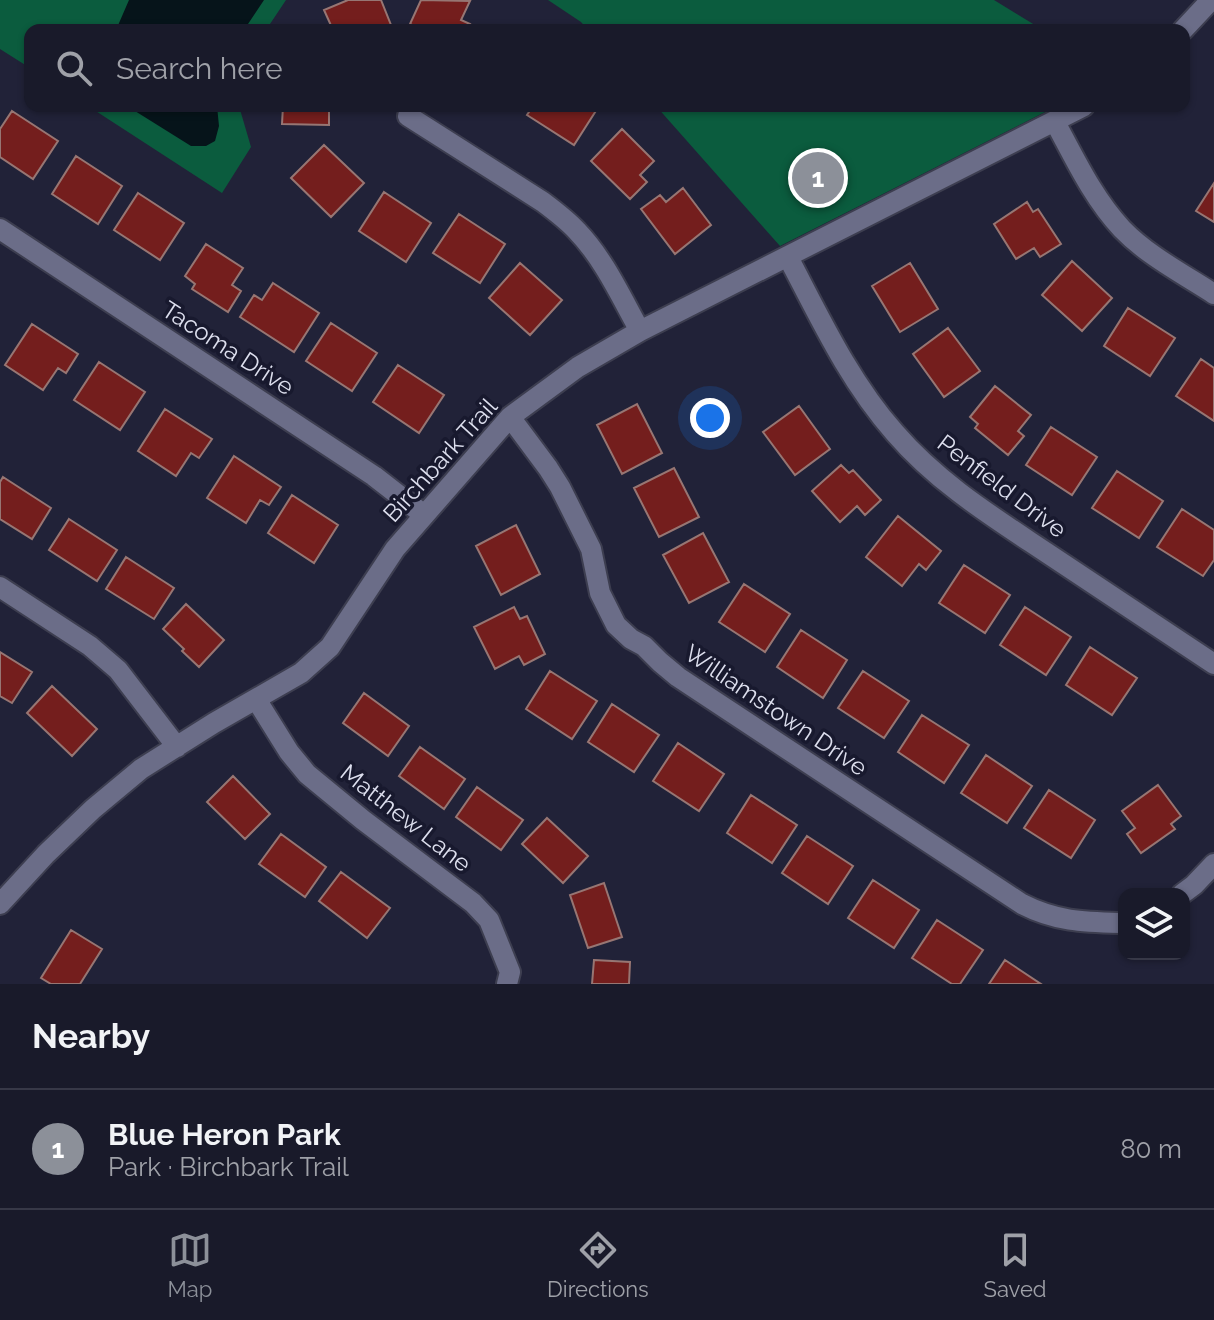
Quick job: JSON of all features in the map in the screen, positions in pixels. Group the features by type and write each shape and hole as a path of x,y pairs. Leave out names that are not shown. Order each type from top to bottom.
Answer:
{"street":[{"path":"1189,24 1211,0"},
{"name":"Birchbark Trail","path":"0,904 93,809 141,769 301,673 330,647 395,549 510,417 578,367 640,331 1073,112"},
{"path":"408,116 562,217 601,262 640,331"},
{"path":"1055,122 1095,195 1123,230 1141,246 1214,294"},
{"name":"Tacoma Drive","path":"0,229 374,476 424,515"},
{"name":"Penfield Drive","path":"788,257 864,395 895,434 929,468 977,506 1214,664"},
{"name":"Williamstown Drive","path":"510,417 560,487 591,549 600,593 616,625 631,639 644,646 678,677 1022,904 1076,922 1118,923"},
{"path":"0,587 90,646 118,670 177,747"},
{"name":"Matthew Lane","path":"256,699 289,752 307,774 473,903 489,920 510,972 507,984"},
{"path":"1190,888 1214,864"}],"green space":[{"path":"0,0 286,0 270,24 24,24 24,64 0,49"},
{"path":"548,0 994,0 1033,24 583,24"},
{"path":"97,112 241,112 251,147 222,193"},
{"path":"661,112 1045,112 780,246"}],"shaded area":[{"path":"129,0 264,0 248,24 119,24"},
{"path":"137,112 218,112 219,126 215,141 206,146 191,146"}],"building":[{"path":"348,0 381,0 391,24 330,24 324,10"},
{"path":"421,0 470,1 461,20 470,24 410,24"},
{"path":"12,111 58,141 33,179 0,157 0,129"},
{"path":"283,112 329,112 329,125 282,124"},
{"path":"529,112 595,112 574,145 527,115"},
{"path":"622,129 654,161 640,175 647,182 630,199 591,161"},
{"path":"324,145 364,183 331,217 291,178"},
{"path":"76,156 122,186 98,224 52,194"},
{"path":"1214,183 1214,222 1196,211"},
{"path":"683,188 711,225 675,254 641,209 660,195 666,202"},
{"path":"384,192 431,223 406,262 359,231"},
{"path":"138,193 184,223 160,260 114,230"},
{"path":"1027,202 1033,212 1038,209 1061,244 1040,257 1034,248 1016,259 994,224"},
{"path":"459,214 505,244 480,283 433,253"},
{"path":"206,244 243,268 232,285 241,291 228,312 192,289 195,284 185,276"},
{"path":"1072,261 1112,298 1082,331 1042,295"},
{"path":"520,263 562,300 530,335 489,298"},
{"path":"910,263 938,309 900,332 872,286"},
{"path":"273,283 319,313 294,352 240,317 254,295 262,300"},
{"path":"1128,308 1175,338 1150,376 1104,346"},
{"path":"331,323 377,353 352,391 306,361"},
{"path":"32,324 78,354 66,373 58,368 43,390 5,365"},
{"path":"948,328 980,371 944,397 913,354"},
{"path":"1201,359 1214,368 1214,421 1176,396"},
{"path":"99,362 145,392 120,430 74,400"},
{"path":"398,365 444,395 419,433 373,402"},
{"path":"995,386 1031,415 1018,431 1024,436 1008,455 975,428 978,424 970,417"},
{"path":"637,404 662,453 622,474 597,425"},
{"path":"799,406 830,449 795,475 763,432"},
{"path":"165,409 212,439 199,458 191,453 176,476 138,451"},
{"path":"1051,427 1097,457 1072,495 1026,465"},
{"path":"234,456 281,487 269,505 260,500 246,523 207,498"},
{"path":"841,465 849,473 853,470 881,500 865,515 857,506 840,522 812,491"},
{"path":"674,468 699,517 659,537 634,488"},
{"path":"1117,471 1163,501 1139,538 1092,508"},
{"path":"3,477 51,508 32,539 0,519 0,482"},
{"path":"292,495 338,525 314,563 268,533"},
{"path":"1182,509 1214,530 1214,560 1203,576 1157,547"},
{"path":"898,516 941,551 926,570 919,564 902,586 866,557"},
{"path":"69,519 117,550 97,581 49,550"},
{"path":"516,525 540,574 501,595 476,546"},
{"path":"703,533 729,582 689,603 663,555"},
{"path":"126,557 174,588 154,619 106,589"},
{"path":"964,565 1010,595 985,633 939,603"},
{"path":"744,584 790,614 765,652 719,622"},
{"path":"186,604 224,640 199,667 163,629"},
{"path":"514,607 520,619 527,616 545,654 524,665 519,656 495,669 474,627"},
{"path":"1025,607 1071,637 1046,675 1000,645"},
{"path":"801,630 847,660 823,698 777,667"},
{"path":"1090,647 1137,678 1112,715 1066,685"},
{"path":"0,652 32,672 12,703 0,696"},
{"path":"550,671 597,701 572,739 526,709"},
{"path":"863,671 909,701 884,738 838,708"},
{"path":"52,686 97,729 72,756 27,713"},
{"path":"364,693 409,726 388,756 343,723"},
{"path":"612,704 659,735 634,772 588,742"},
{"path":"922,715 969,745 944,783 898,752"},
{"path":"678,743 724,774 699,811 653,781"},
{"path":"420,747 465,779 444,809 399,776"},
{"path":"986,755 1032,786 1007,823 961,793"},
{"path":"233,776 270,814 245,839 207,802"},
{"path":"1158,785 1181,816 1171,824 1175,829 1141,853 1127,834 1135,828 1122,811"},
{"path":"477,787 523,820 501,850 456,817"},
{"path":"1049,790 1095,820 1071,858 1024,828"},
{"path":"751,795 797,825 772,863 727,833"},
{"path":"547,818 588,856 563,883 522,844"},
{"path":"281,834 326,867 305,897 259,864"},
{"path":"807,836 853,866 828,904 782,873"},
{"path":"341,872 390,908 367,938 319,901"},
{"path":"873,880 919,910 894,948 848,918"},
{"path":"604,883 622,937 588,948 570,895"},
{"path":"937,920 983,950 960,984 952,984 912,958"},
{"path":"71,930 102,949 80,984 51,984 41,978"},
{"path":"594,960 630,962 629,984 592,984"},
{"path":"1005,960 1041,984 989,984"}],"place":[{"name":"Blue Heron Park","path":"818,178"}]}
